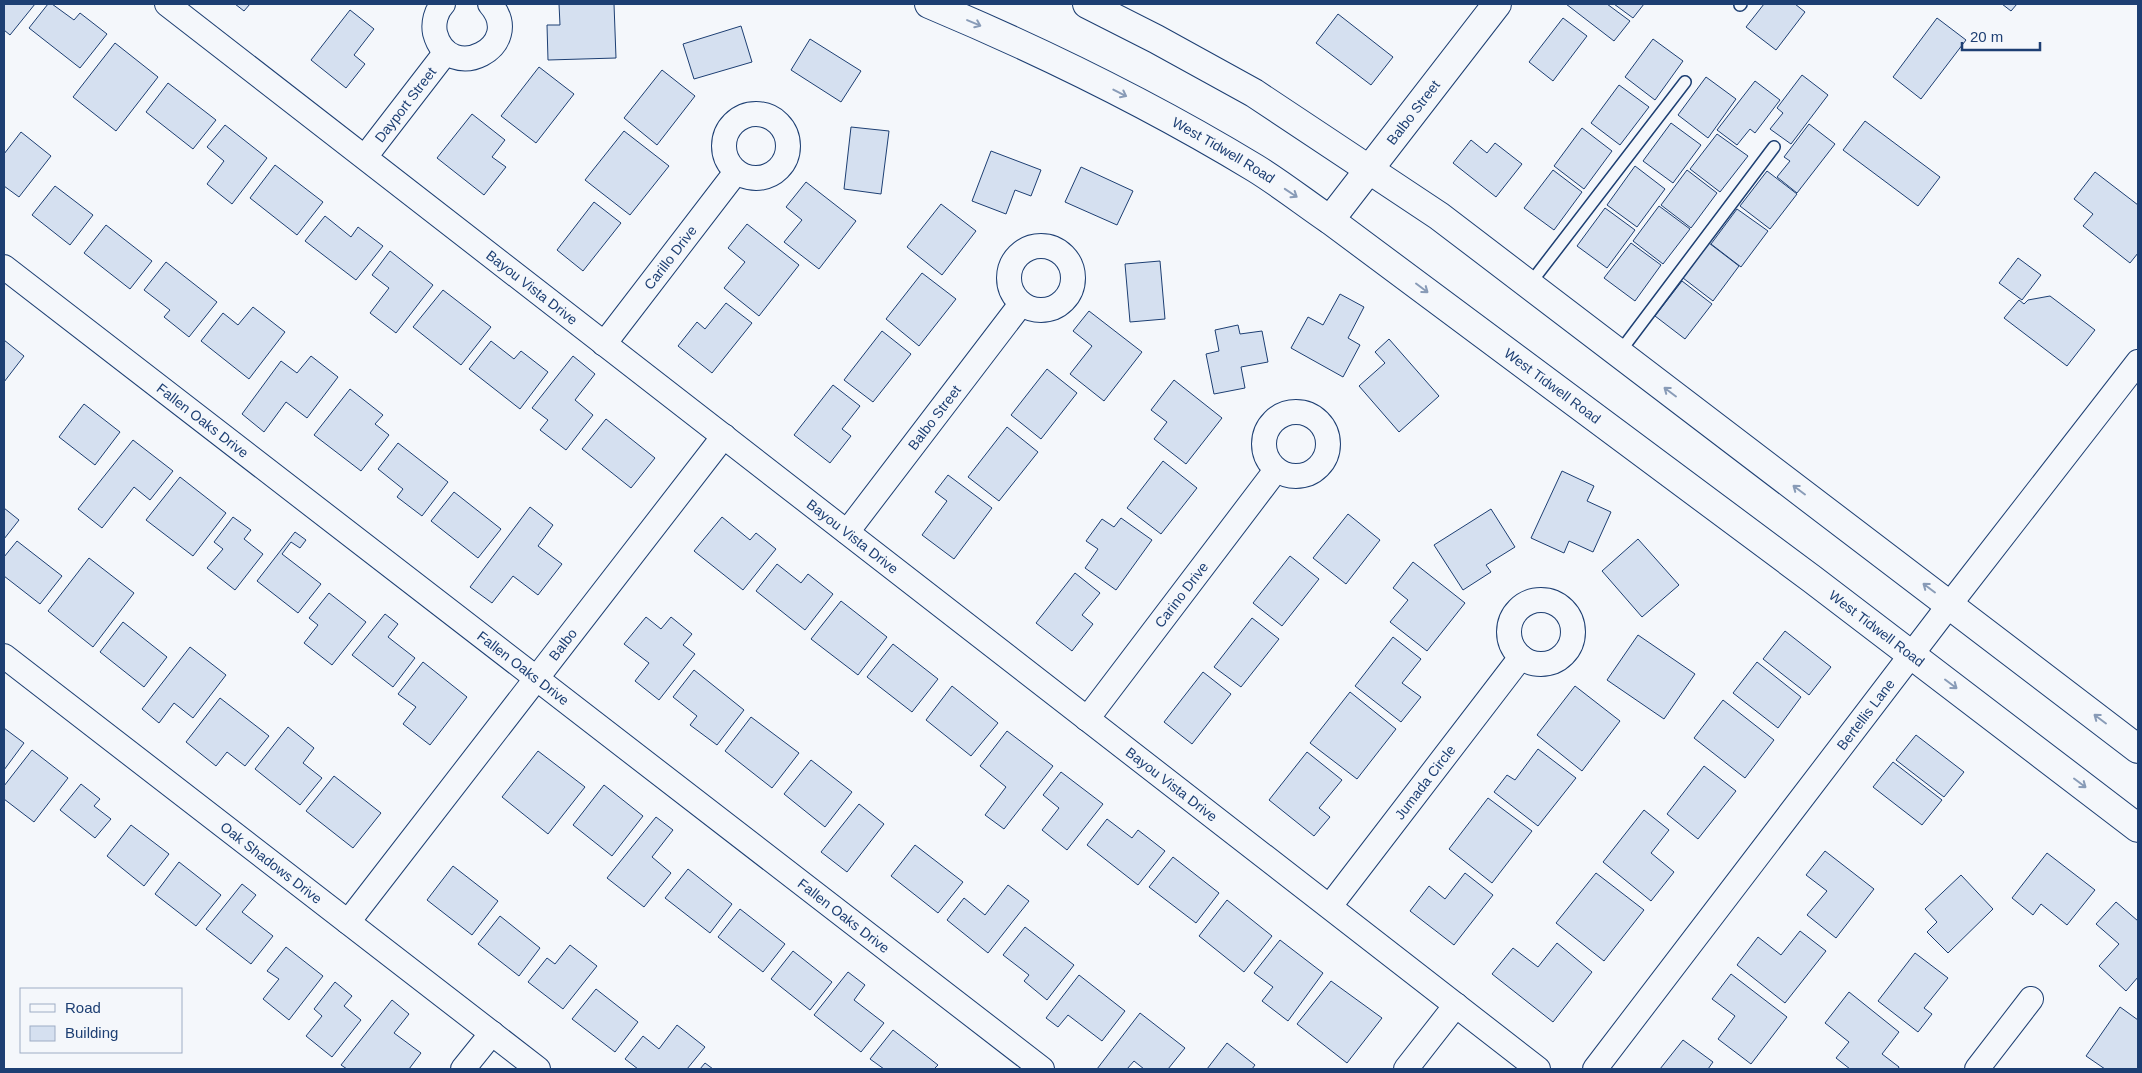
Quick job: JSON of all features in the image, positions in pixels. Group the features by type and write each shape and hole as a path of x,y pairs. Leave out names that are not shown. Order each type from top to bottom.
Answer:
{"main road":[{"name":"West Tidwell Road","path":"929,4 1005,36 1125,96 1255,169 1330,220 1912,654 2138,828"},
{"path":"1087,4 1156,39 1254,93 1369,168 1438,216 2138,749"},
{"name":"Balbo Street","path":"1330,220 1497,4"}],"street":[{"name":"Bayou Vista Drive","path":"167,4 1538,1069"},
{"path":"443,4 435,17 434,30 438,42 446,52 458,58 471,59 483,55 493,46 499,35 499,22 495,10 490,4"},
{"name":"Dayport Street","path":"365,157 446,52"},
{"name":"Carillo Drive","path":"604,344 736,172"},
{"name":"Fallen Oaks Drive","path":"4,267 1042,1069"},
{"name":"Balbo Street","path":"847,532 1021,304"},
{"name":"Bertellis Lane","path":"1595,1069 1950,604 2138,362"},
{"name":"Balbo","path":"348,922 724,436"},
{"name":"Carino Drive","path":"1087,718 1276,470"},
{"name":"Oak Shadows Drive","path":"4,656 538,1069"},
{"name":"Jumada Circle","path":"1330,906 1521,657"},
{"path":"1976,1069 2031,998"},
{"path":"1406,1069 1456,1005"},
{"path":"463,1069 492,1033"}],"lane":[{"path":"1529,285 1685,82"},
{"path":"1619,353 1774,147"}],"building":[{"path":"4,4 35,4 10,35 4,30"},
{"path":"48,4 52,4 74,20 80,13 107,34 80,68 29,28"},
{"path":"235,4 250,4 244,11"},
{"path":"559,4 614,4 616,58 548,60 547,25 560,25"},
{"path":"1566,4 1607,4 1630,21 1614,41"},
{"path":"1614,4 1644,4 1633,18"},
{"path":"1764,4 1795,4 1805,12 1776,50 1746,27"},
{"path":"2002,4 2017,4 2011,11"},
{"path":"350,10 374,29 354,55 365,64 346,88 311,60"},
{"path":"1338,14 1393,57 1371,85 1316,43"},
{"path":"1563,18 1587,36 1553,81 1529,62"},
{"path":"1937,18 1966,40 1921,99 1893,77"},
{"path":"741,26 752,62 694,79 683,44"},
{"path":"810,39 861,71 841,102 791,70"},
{"path":"1653,39 1683,61 1655,100 1625,77"},
{"path":"115,43 158,77 116,131 73,97"},
{"path":"539,67 574,94 536,143 501,116"},
{"path":"662,70 695,96 657,145 624,118"},
{"path":"1802,75 1828,95 1791,144 1770,129 1783,113 1777,108"},
{"path":"1706,77 1736,99 1708,138 1678,115"},
{"path":"1755,81 1780,100 1755,133 1750,129 1737,145 1717,130"},
{"path":"168,83 216,120 193,149 146,112"},
{"path":"1619,85 1649,107 1620,145 1591,123"},
{"path":"472,114 505,140 492,157 506,167 484,195 437,158"},
{"path":"1865,121 1940,177 1918,206 1843,150"},
{"path":"1671,123 1701,145 1673,183 1643,161"},
{"path":"1809,124 1835,144 1797,193 1777,177 1790,161 1784,157"},
{"path":"225,125 267,158 232,204 207,184 224,161 207,147"},
{"path":"851,127 889,131 881,194 844,189"},
{"path":"1582,128 1612,151 1584,189 1554,166"},
{"path":"624,131 669,166 630,215 585,180"},
{"path":"21,132 51,156 19,197 4,186 4,154"},
{"path":"1717,134 1748,156 1720,192 1690,169"},
{"path":"1471,140 1487,153 1495,143 1522,164 1496,197 1453,163"},
{"path":"991,151 1041,170 1031,196 1015,190 1006,214 972,201"},
{"path":"275,165 323,202 297,235 250,198"},
{"path":"1635,166 1665,189 1637,227 1607,205"},
{"path":"1081,167 1133,191 1117,225 1065,202"},
{"path":"1553,170 1582,192 1554,230 1524,208"},
{"path":"1687,170 1717,193 1691,228 1661,205"},
{"path":"1767,171 1797,194 1770,229 1740,206"},
{"path":"2095,172 2138,205 2138,253 2130,263 2083,226 2093,214 2074,199"},
{"path":"806,182 856,221 819,269 784,242 802,220 786,207"},
{"path":"55,186 93,215 70,245 32,215"},
{"path":"594,202 621,223 583,271 557,250"},
{"path":"941,204 976,231 942,275 907,247"},
{"path":"1659,206 1690,229 1663,264 1633,241"},
{"path":"1605,208 1635,230 1607,268 1577,246"},
{"path":"1737,209 1768,231 1741,267 1711,244"},
{"path":"325,216 351,237 358,227 383,246 356,280 305,241"},
{"path":"747,224 799,265 759,316 724,288 745,262 728,248"},
{"path":"106,225 152,261 130,289 84,253"},
{"path":"1631,243 1661,265 1635,301 1604,278"},
{"path":"1709,243 1739,266 1713,301 1683,278"},
{"path":"390,251 433,285 396,333 370,313 389,288 372,275"},
{"path":"2018,258 2041,275 2022,300 1999,283"},
{"path":"1160,261 1165,319 1130,322 1125,264"},
{"path":"166,262 217,302 189,337 164,317 170,310 144,290"},
{"path":"922,273 956,299 919,346 886,319"},
{"path":"1682,281 1712,304 1685,339 1655,316"},
{"path":"443,290 491,327 461,365 413,327"},
{"path":"1340,294 1364,307 1348,338 1360,345 1343,377 1291,348 1308,317 1323,325"},
{"path":"2050,296 2095,330 2067,366 2004,318 2019,300 2024,304 2028,300"},
{"path":"726,303 752,323 712,373 678,346 697,322 705,329"},
{"path":"253,307 285,332 249,379 201,341 223,313 238,325"},
{"path":"1089,311 1142,352 1104,401 1070,374 1092,346 1073,331"},
{"path":"1238,325 1240,334 1262,331 1268,362 1241,367 1245,388 1214,394 1206,354 1219,351 1215,330"},
{"path":"882,331 911,354 873,402 844,380"},
{"path":"1389,339 1439,396 1399,432 1359,386 1385,363 1375,352"},
{"path":"4,340 24,356 4,382"},
{"path":"491,341 514,359 521,351 548,372 520,409 469,369"},
{"path":"311,356 338,377 307,418 286,402 264,432 242,414 281,361 297,373"},
{"path":"573,356 595,374 575,400 593,415 566,450 540,430 548,420 532,408"},
{"path":"1047,369 1077,393 1041,439 1011,415"},
{"path":"1174,380 1222,418 1186,464 1154,439 1167,422 1151,410"},
{"path":"833,385 860,406 842,429 851,436 830,463 794,435"},
{"path":"350,389 383,415 375,424 389,435 361,471 314,435"},
{"path":"84,404 120,432 95,465 59,437"},
{"path":"606,419 655,458 631,488 582,449"},
{"path":"1007,427 1038,452 999,501 968,477"},
{"path":"133,440 173,471 150,500 134,487 102,528 78,509"},
{"path":"398,443 448,482 422,516 397,497 403,489 378,469"},
{"path":"1163,461 1197,488 1161,534 1127,508"},
{"path":"1562,471 1594,486 1587,501 1611,512 1593,552 1569,541 1564,553 1531,538"},
{"path":"948,475 992,508 954,559 922,535 947,501 935,492"},
{"path":"180,477 226,513 193,556 146,520"},
{"path":"454,492 501,529 478,558 431,521"},
{"path":"530,507 553,525 538,546 562,564 538,595 513,576 492,603 470,587"},
{"path":"4,508 19,520 4,539"},
{"path":"1491,509 1515,547 1486,565 1491,572 1463,590 1434,545"},
{"path":"1348,514 1380,540 1346,584 1313,558"},
{"path":"233,517 251,530 244,539 263,554 235,590 207,568 223,549 214,542"},
{"path":"722,517 750,540 756,533 776,549 743,590 694,551"},
{"path":"1121,518 1152,540 1116,590 1085,568 1098,549 1086,541 1102,519 1114,527"},
{"path":"295,532 306,540 300,548 291,542 282,554 321,584 298,613 257,581"},
{"path":"1638,539 1679,585 1642,617 1602,571"},
{"path":"17,541 62,576 40,604 4,576 4,557"},
{"path":"1290,556 1319,579 1282,626 1253,603"},
{"path":"89,558 134,593 93,647 48,611"},
{"path":"1413,562 1465,603 1427,651 1390,622 1408,600 1393,588"},
{"path":"777,564 801,583 808,574 833,594 805,630 756,591"},
{"path":"1075,573 1100,593 1082,615 1093,624 1072,651 1036,623"},
{"path":"329,593 366,622 332,665 304,643 318,625 309,618"},
{"path":"841,601 887,637 858,675 811,639"},
{"path":"385,614 398,624 388,637 415,658 393,687 352,655"},
{"path":"646,617 661,629 671,617 692,634 683,645 695,654 659,700 635,681 649,663 624,644"},
{"path":"1252,618 1279,639 1241,687 1214,667"},
{"path":"123,622 167,657 144,687 100,652"},
{"path":"1785,631 1831,667 1809,695 1763,659"},
{"path":"1638,635 1695,674 1664,719 1607,680"},
{"path":"1393,637 1421,659 1402,683 1421,697 1401,722 1355,686"},
{"path":"893,644 938,679 912,712 867,677"},
{"path":"190,647 226,675 193,718 174,703 159,723 142,709"},
{"path":"423,662 467,697 430,745 403,724 416,707 398,694"},
{"path":"1757,662 1801,697 1778,728 1733,693"},
{"path":"694,670 744,710 717,745 690,725 697,716 673,697"},
{"path":"1203,672 1231,694 1192,744 1164,722"},
{"path":"952,686 998,723 971,756 926,720"},
{"path":"1575,686 1620,721 1582,771 1537,735"},
{"path":"1350,692 1396,729 1357,779 1310,743"},
{"path":"220,698 269,736 245,766 227,752 216,766 186,742"},
{"path":"1723,700 1774,740 1745,778 1694,738"},
{"path":"751,717 799,753 772,788 725,751"},
{"path":"288,727 314,748 303,763 322,778 300,805 255,769"},
{"path":"4,728 24,743 4,770"},
{"path":"1007,731 1053,766 1004,829 985,815 1006,787 980,766"},
{"path":"1916,735 1964,772 1944,797 1896,760"},
{"path":"1538,749 1576,778 1538,826 1494,792 1507,775 1515,780"},
{"path":"32,750 68,778 34,822 4,799 4,786"},
{"path":"538,751 585,787 548,834 502,797"},
{"path":"1307,752 1342,780 1319,808 1330,817 1314,836 1269,800"},
{"path":"811,760 852,792 825,827 784,794"},
{"path":"1893,762 1942,800 1922,825 1873,787"},
{"path":"1704,766 1736,791 1698,839 1667,814"},
{"path":"1061,772 1103,804 1067,850 1042,830 1059,808 1043,795"},
{"path":"334,776 381,813 353,848 306,811"},
{"path":"81,784 100,799 94,806 111,819 95,838 60,810"},
{"path":"604,785 643,816 612,856 573,825"},
{"path":"1488,798 1532,831 1492,883 1449,849"},
{"path":"859,804 884,824 847,872 821,852"},
{"path":"1644,810 1669,830 1651,853 1674,872 1651,901 1603,862"},
{"path":"656,817 673,830 652,857 671,873 644,907 607,878"},
{"path":"1107,819 1132,838 1138,830 1165,851 1138,885 1087,845"},
{"path":"131,825 169,854 144,886 107,856"},
{"path":"915,845 963,882 938,913 891,876"},
{"path":"1825,851 1874,889 1836,938 1807,915 1827,891 1806,875"},
{"path":"2047,853 2095,890 2067,925 2041,904 2033,915 2012,898"},
{"path":"1173,857 1219,893 1196,923 1149,887"},
{"path":"179,862 221,895 196,926 155,894"},
{"path":"453,866 498,901 472,935 427,900"},
{"path":"688,869 732,904 710,933 665,898"},
{"path":"1465,873 1493,895 1454,945 1410,911 1429,886 1445,899"},
{"path":"1596,873 1644,910 1604,961 1556,923"},
{"path":"1961,875 1993,909 1948,953 1927,932 1937,922 1925,909"},
{"path":"242,884 256,895 242,912 273,936 251,964 206,929"},
{"path":"1008,885 1029,901 988,953 947,920 964,898 985,915"},
{"path":"1227,900 1272,936 1244,972 1199,936"},
{"path":"2116,902 2138,921 2138,977 2126,991 2099,966 2119,944 2096,924"},
{"path":"740,909 785,944 763,972 718,937"},
{"path":"500,916 540,948 519,976 478,944"},
{"path":"1025,927 1074,965 1047,1000 1024,981 1029,975 1003,955"},
{"path":"1800,931 1826,951 1785,1003 1737,965 1758,937 1781,955"},
{"path":"1280,940 1323,973 1288,1021 1262,1001 1273,987 1254,973"},
{"path":"1557,943 1592,972 1553,1022 1492,974 1513,948 1538,967"},
{"path":"570,945 597,966 563,1009 528,982 547,958 555,964"},
{"path":"286,947 323,976 289,1020 263,999 279,979 267,971"},
{"path":"793,951 832,982 810,1010 771,979"},
{"path":"1915,953 1948,978 1924,1008 1932,1014 1918,1032 1878,1001"},
{"path":"848,972 865,985 854,1000 884,1023 861,1052 814,1015"},
{"path":"1731,974 1787,1017 1751,1064 1718,1039 1735,1016 1712,999"},
{"path":"1079,975 1125,1011 1102,1041 1068,1015 1058,1027 1046,1018"},
{"path":"1331,981 1382,1018 1347,1063 1297,1024"},
{"path":"335,982 352,996 344,1006 361,1020 332,1057 306,1036 322,1016 314,1009"},
{"path":"596,989 638,1022 615,1052 572,1019"},
{"path":"1849,992 1899,1032 1882,1054 1899,1067 1898,1069 1850,1069 1836,1058 1849,1042 1825,1023"},
{"path":"392,1000 409,1014 394,1033 421,1053 409,1069 347,1069 341,1065"},
{"path":"2120,1007 2138,1020 2138,1069 2105,1069 2086,1056"},
{"path":"1140,1013 1185,1048 1168,1069 1144,1069 1134,1061 1127,1069 1097,1069"},
{"path":"677,1025 705,1047 687,1069 638,1069 625,1059 643,1036 659,1049"},
{"path":"893,1030 938,1065 934,1069 884,1069 870,1059"},
{"path":"1683,1040 1713,1062 1708,1069 1660,1069"},
{"path":"1227,1043 1255,1065 1252,1069 1207,1069"},
{"path":"705,1063 713,1069 700,1069"}]}
